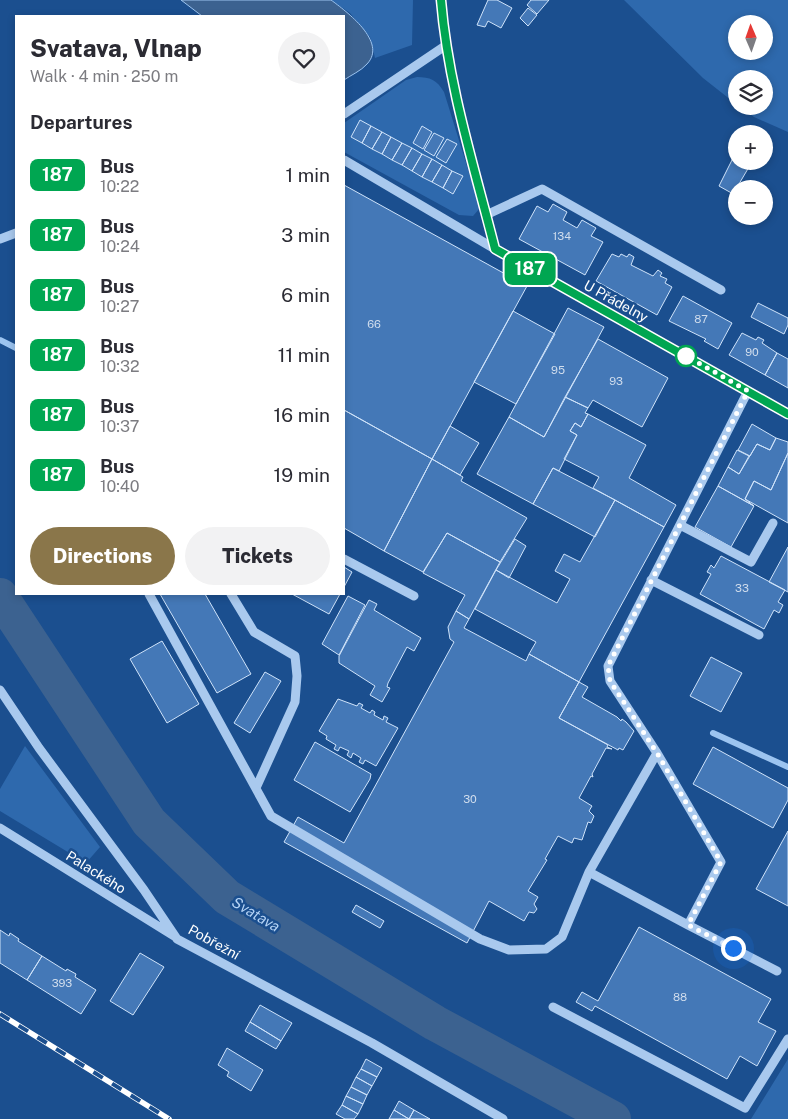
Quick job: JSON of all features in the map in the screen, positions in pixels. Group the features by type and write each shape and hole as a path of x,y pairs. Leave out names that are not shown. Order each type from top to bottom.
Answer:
{"street":[{"path":"441,0 445,46 454,93 495,249"},
{"path":"345,113 445,46"},
{"name":"U Přádelny","path":"345,161 495,249 788,414"},
{"path":"486,215 542,188 721,290"},
{"path":"0,239 15,233"},
{"path":"688,925 721,862 657,753 610,681 608,666 748,391"},
{"path":"680,525 751,562 773,523"},
{"path":"345,560 414,596"},
{"path":"651,580 759,635"},
{"path":"150,595 271,816 480,939 509,950 546,949 562,937 590,872 657,753"},
{"path":"232,595 254,632 295,656 297,676 295,702 256,788"},
{"name":"Pobřežní","path":"0,690 39,748 144,890 177,939 372,1043 503,1119"},
{"name":"Palackého","path":"0,828 177,939"},
{"path":"590,872 777,971"},
{"path":"553,1007 745,1108 788,1039"}],"shaded area":[{"path":"181,0 331,0 355,19 369,37 372,55 365,66 345,79 345,15 201,15"},
{"path":"331,0 413,0 412,45 375,58 370,37 350,13"},
{"path":"624,0 788,0 788,132 751,115 773,115 773,70 728,70 728,98 703,78"},
{"path":"417,77 433,80 444,92 480,208 473,216 459,215 345,153 345,122 406,80"},
{"path":"25,746 100,847 86,863 0,811 0,789"},
{"path":"788,1059 788,1119 751,1119"}],"building":[{"path":"488,0 497,0 512,8 501,28 488,21 485,27 477,25"},
{"path":"531,0 549,0 537,14 527,5"},
{"path":"528,8 537,15 528,26 520,18"},
{"path":"360,120 371,126 362,143 351,137"},
{"path":"371,126 382,132 372,149 362,143"},
{"path":"422,126 432,132 423,149 413,143"},
{"path":"382,132 391,137 382,154 372,149"},
{"path":"434,133 444,138 434,156 424,150"},
{"path":"391,137 402,143 392,160 382,154"},
{"path":"447,139 457,144 446,163 436,157"},
{"path":"402,143 412,148 402,165 392,160"},
{"path":"412,148 422,154 412,171 402,165"},
{"path":"422,154 432,159 422,177 412,171"},
{"path":"432,159 442,165 432,182 422,177"},
{"path":"442,165 452,171 443,188 432,182"},
{"path":"728,168 728,170 747,170 741,180 728,180 728,191 719,186"},
{"path":"452,171 463,176 453,194 443,188"},
{"path":"345,186 527,286 432,459 345,411"},
{"path":"553,204 567,212 563,220 577,228 582,220 596,228 591,236 603,242 585,275 519,239 537,206 548,212"},
{"path":"612,254 619,257 621,254 627,257 629,254 634,257 631,265 653,276 658,270 662,273 660,276 667,279 665,283 672,287 657,315 596,281"},
{"path":"683,296 732,323 718,349 704,341 706,339 669,321"},
{"path":"758,303 788,318 788,325 784,334 751,317"},
{"path":"568,308 604,327 544,437 509,417"},
{"path":"513,311 555,334 516,404 474,382"},
{"path":"742,333 756,340 758,337 764,340 762,343 777,353 765,375 729,355"},
{"path":"598,339 668,378 642,427 593,400 588,408 565,397"},
{"path":"777,353 788,359 788,388 765,375"},
{"path":"565,397 588,408 585,413 588,414 581,427 575,423 570,431 577,435 559,471 553,468 533,504 477,474 509,417 544,437"},
{"path":"345,411 432,459 384,551 345,529"},
{"path":"588,414 646,445 629,478 676,505 664,527 593,488 599,477 564,459 577,435 570,431 575,423 581,427"},
{"path":"752,424 776,438 770,450 757,444 750,456 738,450"},
{"path":"450,426 479,443 460,475 432,459"},
{"path":"776,438 788,442 788,453 771,490 754,481 745,499 754,506 718,486 728,467 739,474 757,444 770,450"},
{"path":"737,450 749,456 739,474 728,467"},
{"path":"788,453 788,523 745,499 754,481 771,490"},
{"path":"432,459 463,477 461,481 527,518 500,562 447,533 423,572 384,551"},
{"path":"553,468 615,500 595,537 533,504"},
{"path":"718,486 754,506 731,547 695,527"},
{"path":"615,500 664,527 579,682 529,654 536,642 475,609 496,570 557,603 570,579 555,571 564,554 580,562"},
{"path":"447,533 500,562 469,619 456,611 465,595 423,573"},
{"path":"515,539 526,546 509,578 496,570"},
{"path":"788,547 788,592 769,582"},
{"path":"721,556 785,590 778,602 783,605 779,613 774,610 764,629 700,594 711,574 707,572 711,565 714,568"},
{"path":"345,568 352,572 345,585"},
{"path":"161,595 206,595 251,674 217,693"},
{"path":"294,595 339,595 329,614"},
{"path":"348,596 365,605 339,655 322,644"},
{"path":"369,600 377,604 374,610 421,638 414,651 407,647 388,683 387,687 390,688 382,702 370,695 375,686 339,663 339,656"},
{"path":"456,611 469,619 464,628 526,661 529,654 579,682 559,718 612,749 606,748 592,774 593,777 591,776 579,798 592,806 589,811 594,816 591,823 588,822 582,840 574,838 572,843 558,836 545,859 547,860 528,891 538,897 534,904 537,909 534,913 529,912 524,921 489,901 467,943 284,842 298,817 344,843 454,642 450,639 448,627"},
{"path":"162,641 199,704 167,723 130,659"},
{"path":"711,657 742,673 721,712 690,696"},
{"path":"265,672 281,681 250,733 234,723"},
{"path":"579,682 588,687 582,697 621,721 622,719 634,731 623,750 619,748 618,750 559,718"},
{"path":"338,699 357,706 359,703 363,705 361,708 370,713 372,710 375,712 374,715 383,720 384,716 388,718 386,722 398,728 376,766 365,760 363,764 359,762 361,758 353,753 351,758 347,755 349,751 340,747 338,751 334,749 336,745 326,739 327,736 319,731"},
{"path":"315,742 371,774 370,779 350,812 294,780"},
{"path":"713,747 788,788 788,800 773,828 693,784"},
{"path":"788,831 788,906 756,889"},
{"path":"356,905 384,921 380,928 352,912"},
{"path":"639,927 771,999 758,1022 776,1031 757,1066 740,1056 727,1079 595,1006 592,1011 576,1002 582,992 598,1001"},
{"path":"0,930 9,936 10,933 19,939 18,941 42,956 27,980 0,963"},
{"path":"140,953 164,967 133,1015 110,1001"},
{"path":"42,956 66,971 67,969 76,974 75,977 96,990 81,1014 27,980"},
{"path":"260,1005 292,1023 281,1041 250,1022"},
{"path":"250,1022 281,1041 276,1049 245,1031"},
{"path":"227,1048 263,1070 251,1091 227,1076 229,1072 218,1065"},
{"path":"366,1059 382,1068 377,1077 361,1069"},
{"path":"361,1069 377,1077 372,1086 356,1077"},
{"path":"356,1077 372,1086 367,1095 351,1087"},
{"path":"351,1087 367,1095 363,1104 346,1096"},
{"path":"346,1096 363,1104 358,1114 342,1105"},
{"path":"399,1101 414,1110 409,1119 394,1110"},
{"path":"342,1105 358,1114 354,1119 345,1119 336,1114"},
{"path":"394,1110 409,1119 389,1119"},
{"path":"414,1110 430,1119 409,1119"}],"waterway":[{"path":"0,340 15,348"},
{"name":"Svatava","path":"0,596 149,822 227,897 435,1023 613,1119"},
{"path":"713,733 788,767"}],"railway":[{"path":"0,1014 169,1119"}],"bus line":[{"name":"187","path":"441,0 445,46 454,93 495,249 788,414"}],"route":[{"path":"686,356 681,353 748,391 608,666 610,681 657,753 721,862 688,925 733,948"}]}
